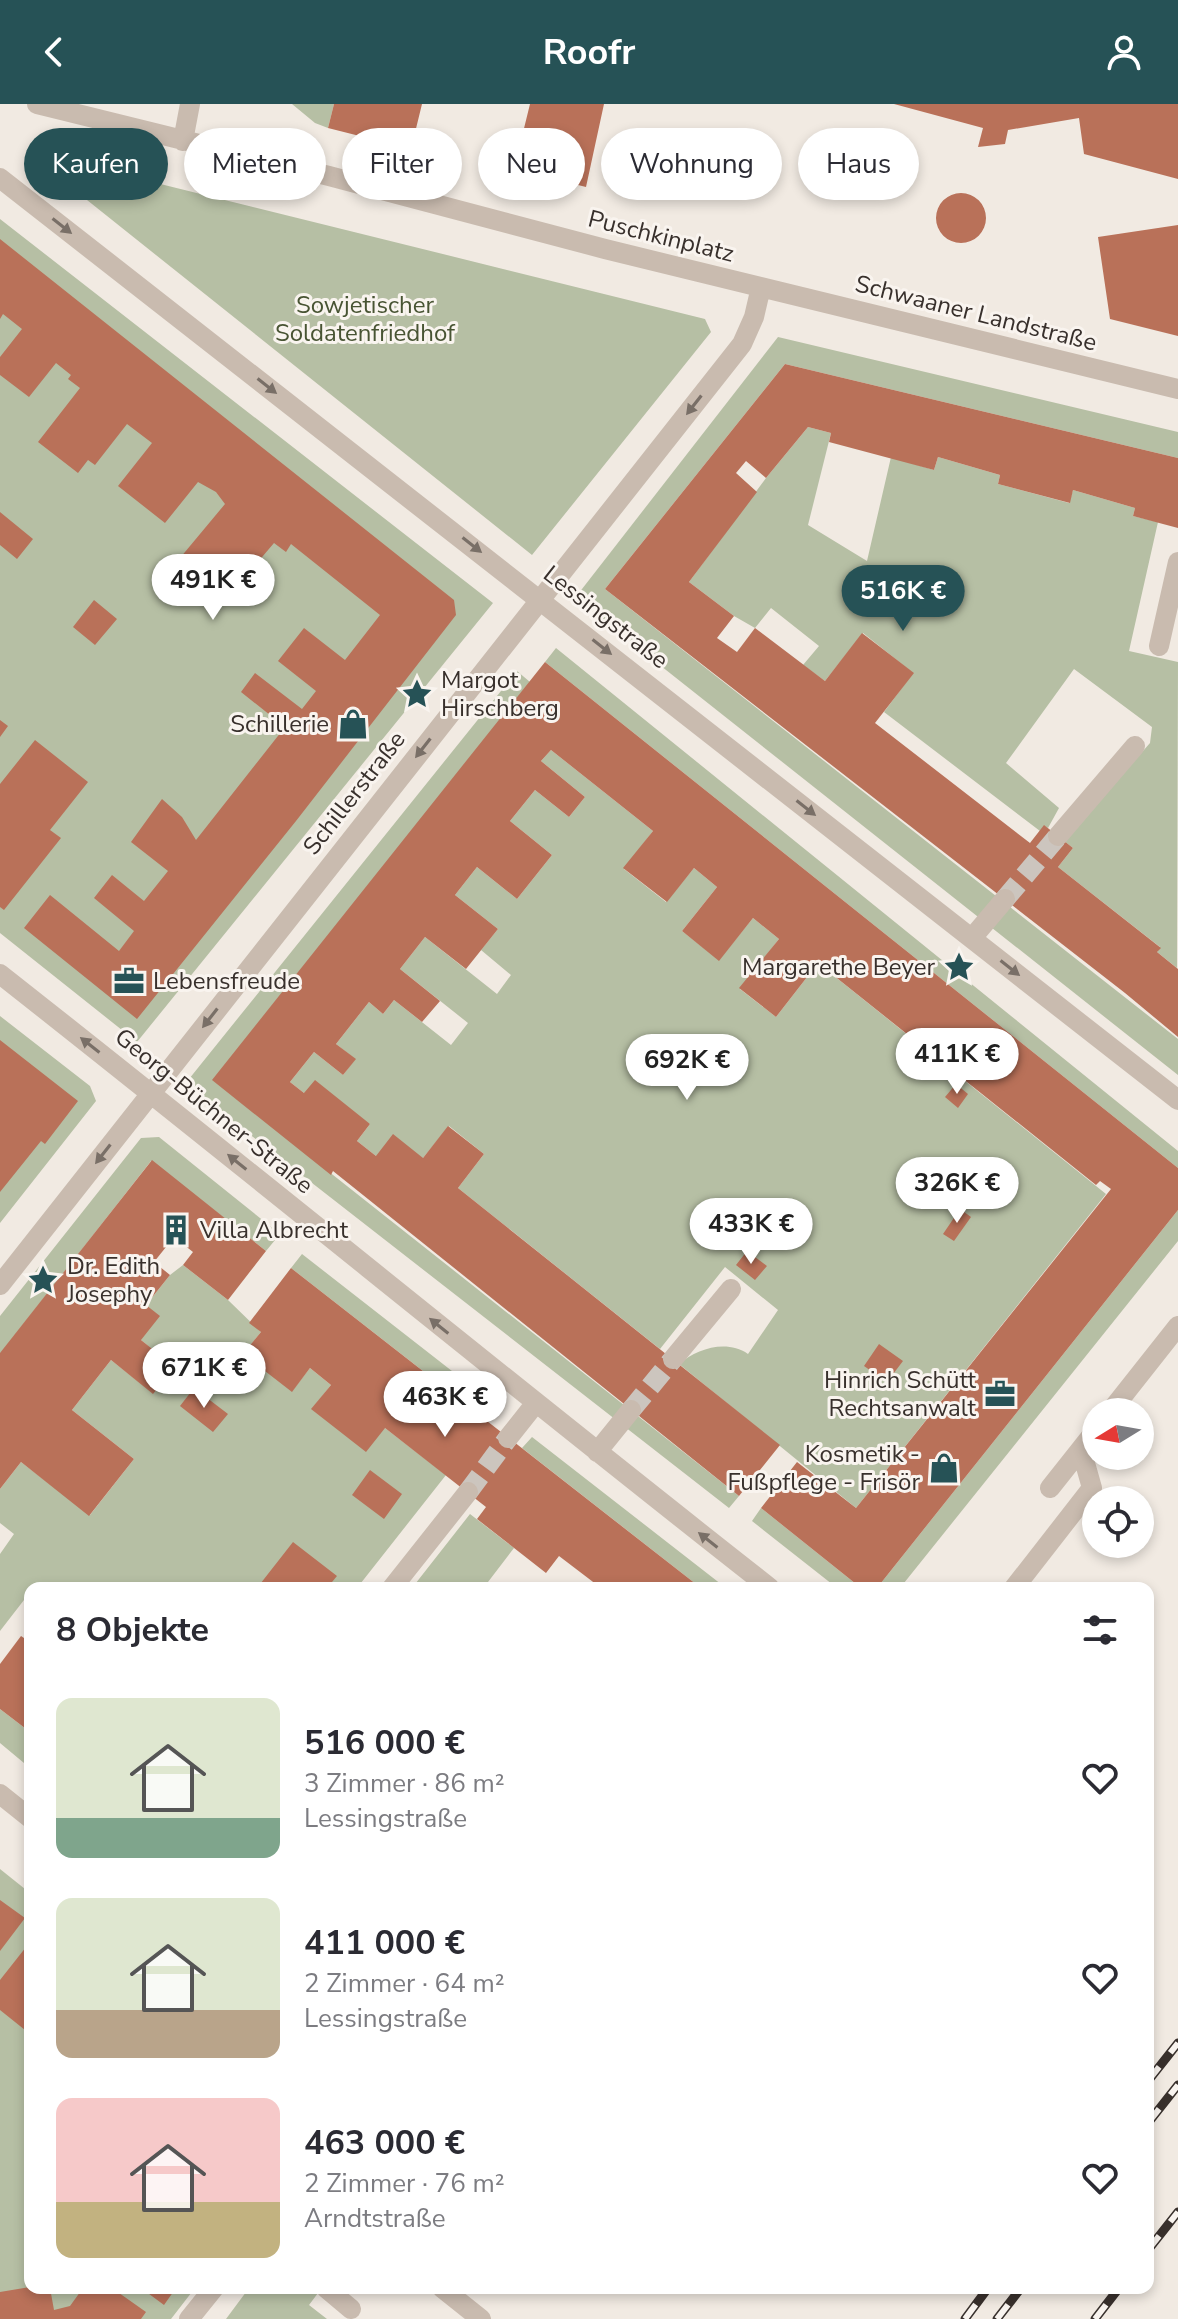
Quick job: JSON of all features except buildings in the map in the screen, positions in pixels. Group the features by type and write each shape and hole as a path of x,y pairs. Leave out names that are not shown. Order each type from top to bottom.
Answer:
{"street":[{"name":"Puschkinplatz","path":"37,104 761,287"},
{"path":"183,141 190,104"},
{"name":"Lessingstraße","path":"0,178 1178,1100"},
{"name":"Schwaaner Landstraße","path":"761,287 1178,389"},
{"name":"Schillerstraße","path":"0,1285 742,344 754,317 761,287"},
{"path":"1159,646 1178,562"},
{"path":"1058,836 1135,746"},
{"path":"972,938 1005,899"},
{"name":"Georg-Büchner-Straße","path":"0,974 535,1404 762,1582"},
{"path":"673,1359 731,1289"},
{"path":"1121,1398 1178,1326"},
{"path":"508,1438 535,1404"},
{"path":"597,1452 631,1410"},
{"path":"1050,1488 1081,1449"},
{"path":"1019,1582 1092,1488 1081,1449"},
{"path":"397,1582 468,1492"},
{"path":"0,1794 24,1813"},
{"path":"189,2319 209,2294"},
{"path":"333,2294 351,2309"},
{"path":"450,2294 481,2319"}],"green space":[{"path":"292,104 334,104 328,128 315,123"},
{"name":"Sowjetischer Soldatenfriedhof","path":"168,186 184,190 184,200 225,200 705,319 711,332 532,555 87,200 168,200"},
{"path":"0,219 493,603 137,1042 0,933"},
{"path":"778,337 1178,432 1178,458 785,364 605,589 1178,1039 1178,1075 575,598"},
{"path":"808,427 831,433 808,525 867,561 891,457 934,470 938,457 1000,475 998,484 1069,503 1073,490 1135,508 1133,516 1158,522 1129,651 1178,662 1177,968 1157,952 1160,947 1058,867 1073,848 1064,841 1150,743 1152,727 1074,669 1006,763 1059,808 1048,828 1044,826 1040,831 884,712 913,673 863,633 825,681 803,665 819,646 771,608 755,628 689,582"},
{"path":"556,648 1178,1151 1178,1168 545,662"},
{"path":"517,671 530,682 213,1080 739,1496 729,1508 185,1084"},
{"path":"551,750 653,831 624,869 666,902 694,868 717,887 682,931 719,960 753,918 779,939 740,989 776,1017 818,963 1106,1194 856,1508 679,1364 694,1354 712,1348 730,1347 748,1354 778,1310 725,1267 660,1349 458,1188 484,1154 449,1126 423,1158 376,1156 357,1141 370,1124 304,1093 290,1082 314,1052 343,1075 355,1059 336,1044 369,1002 383,1014 394,1000 451,1045 468,1023 400,969 425,937 497,994 511,975 481,950 498,929 455,895 477,867 517,899 552,855 510,821 535,790 569,817 585,797 541,761"},
{"path":"0,1016 90,1086 96,1101 0,1223"},
{"path":"159,1137 280,1234 266,1251 151,1161 0,1354 0,1316 141,1138"},
{"path":"1178,1210 1178,1241 905,1582 882,1582"},
{"path":"302,1254 484,1396 473,1410 291,1268"},
{"path":"183,1265 228,1300 261,1332 244,1353 292,1391 310,1368 331,1385 312,1409 385,1428 446,1475 362,1582 24,1582 24,1600 0,1631 0,1554 14,1534 0,1523 0,1489 21,1462 90,1515 134,1459 72,1410 111,1360 153,1393 174,1367 141,1340 146,1305 170,1275"},
{"path":"532,1437 718,1582 693,1582 522,1448"},
{"path":"761,1508 854,1582 829,1582 752,1521"},
{"path":"470,1514 514,1548 488,1582 417,1582"},
{"path":"0,1709 24,1727 24,1763 0,1743"},
{"path":"0,1869 24,1888 24,2294 190,2294 171,2319 0,2319"},
{"path":"245,2294 317,2294 309,2305 327,2319 226,2319"}],"tunnel":[{"path":"1005,899 1058,836"},
{"path":"631,1410 673,1359"},
{"path":"468,1492 508,1438"}],"railway":[{"path":"1154,2073 1178,2043"},
{"path":"1154,2115 1178,2085"},
{"path":"1154,2242 1178,2212"},
{"path":"965,2319 984,2294"},
{"path":"997,2319 1016,2294"},
{"path":"1095,2319 1114,2294"}],"place":[{"name":"Margot Hirschberg","path":"417,694"},
{"name":"Schillerie","path":"353,724"},
{"name":"Margarethe Beyer","path":"959,967"},
{"name":"Lebensfreude","path":"129,981"},
{"name":"Villa Albrecht","path":"176,1230"},
{"name":"Dr. Edith Josephy","path":"43,1280"},
{"name":"Hinrich Schütt Rechtsanwalt","path":"1000,1394"},
{"name":"Kosmetik - Fußpflege - Frisör","path":"944,1468"}]}
